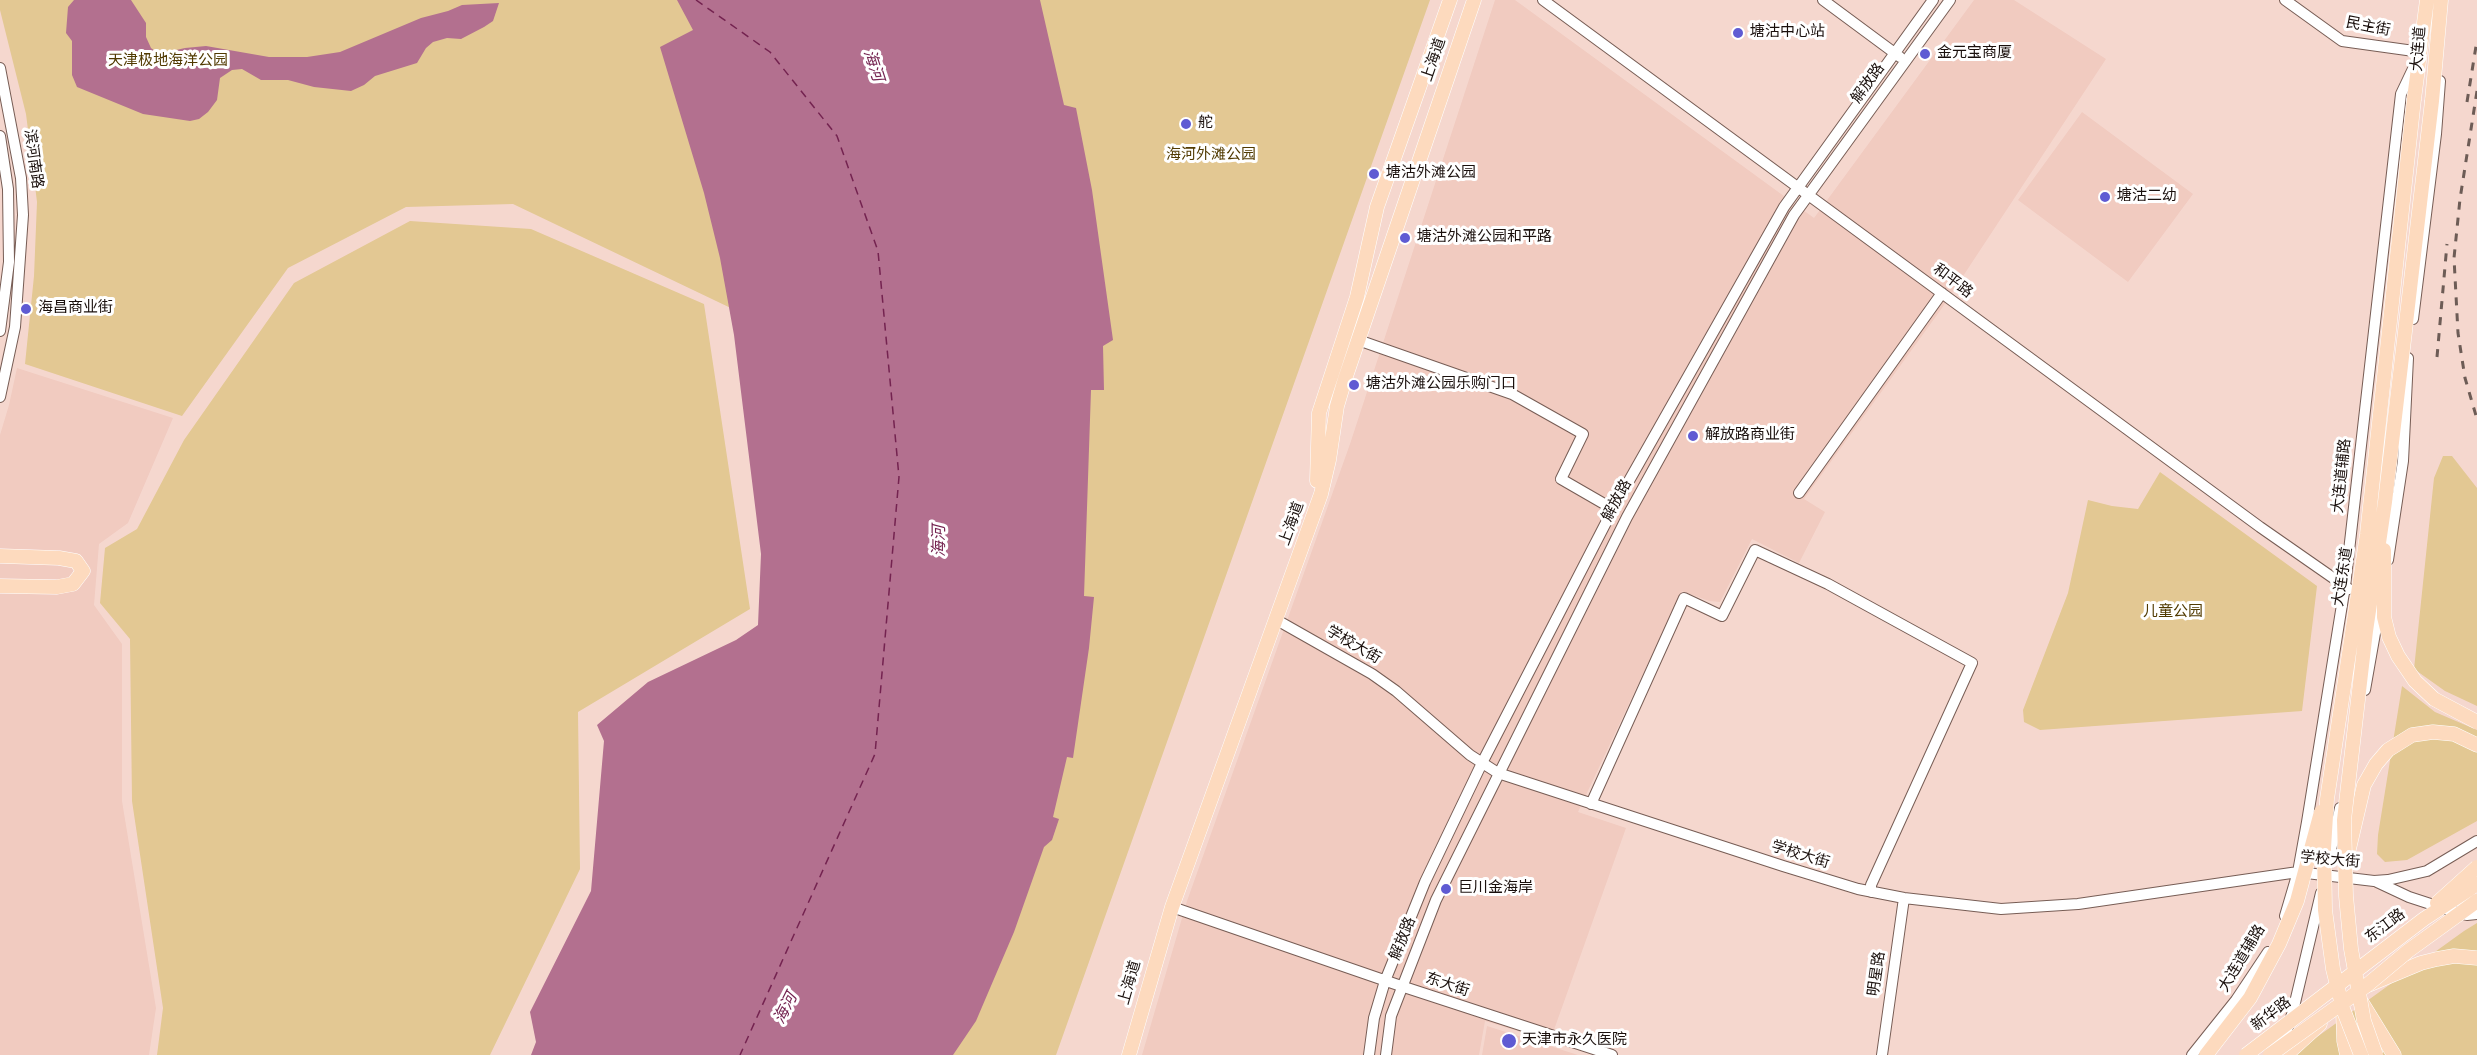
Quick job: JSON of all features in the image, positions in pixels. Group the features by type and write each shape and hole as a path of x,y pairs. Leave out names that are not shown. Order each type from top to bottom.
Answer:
{"main road":[{"name":"上海道","path":"1120,1055 1167,905 1313,496 1319,468 1317,426 1319,413 1357,297 1377,207 1450,0"},
{"name":"上海道","path":"1129,1055 1172,907 1324,486 1337,406 1473,0"},
{"name":"大连道","path":"2414,99 2427,0"},
{"name":"大连道","path":"2432,101 2441,0"},
{"name":"大连东道","path":"2361,1055 2343,1009 2333,969 2325,910 2324,848 2327,799 2367,534 2414,99"},
{"name":"大连东道","path":"2376,1055 2360,1001 2349,932 2344,870 2344,820 2374,568 2385,502 2432,101"},
{"path":"2385,502 2383,606 2389,637 2405,669 2424,691 2446,707 2477,722"},
{"path":"0,556 59,558 76,561 83,572 73,584 57,587 0,586"},
{"path":"2344,870 2364,785 2388,750 2407,737 2433,732 2454,734 2477,745"},
{"path":"2206,1055 2250,998 2279,944 2297,901 2313,836 2327,799"},
{"path":"2424,919 2442,898 2477,867"},
{"name":"东江路","path":"2318,1000 2424,919 2477,884"},
{"path":"2286,1055 2329,1014 2423,939 2477,901"},
{"path":"2366,986 2437,958 2454,956 2477,958"},
{"name":"新华路","path":"2246,1055 2318,1000"},
{"path":"2360,1001 2394,1055"},
{"path":"2343,1009 2343,1032 2347,1055"},
{"name":"新华路","path":"2271,1055 2329,1014"}],"street":[{"path":"1543,0 1612,53 1778,172 1801,181 1832,161"},
{"path":"1823,0 1905,61"},
{"name":"解放路","path":"1369,1055 1374,1018 1385,981 1425,882 1482,763 1613,509 1784,207 1933,0"},
{"name":"解放路","path":"1386,1055 1391,1016 1436,900 1627,516 1794,215 1950,0"},
{"name":"民主街","path":"2285,0 2342,41 2421,52"},
{"path":"2271,1055 2284,1039 2291,1020 2326,875 2365,690 2400,487 2409,349 2436,134 2440,70 2437,35"},
{"name":"大连道辅路","path":"2192,1055 2236,1000 2268,952 2286,916 2298,872 2345,586 2401,94 2421,52"},
{"name":"滨河南路","path":"0,68 20,167 23,215 15,327 0,397"},
{"name":"滨河南路","path":"0,136 8,189 9,262 0,331"},
{"name":"和平路","path":"1801,181 1808,194 2260,527 2379,611"},
{"path":"1799,494 1942,293"},
{"path":"1358,340 1512,394 1583,434 1561,479 1613,509"},
{"path":"1591,804 1684,598 1722,616 1755,550 1828,584 1972,663 1870,885 1871,892"},
{"name":"学校大街","path":"1275,619 1372,674 1498,774 1871,892 2001,909 2078,904 2298,872 2374,881"},
{"path":"2374,881 2427,871 2477,841"},
{"path":"2374,881 2409,897 2458,913 2477,914"},
{"name":"明星路","path":"1882,1055 1904,898"},
{"name":"东大街","path":"1172,907 1385,981 1612,1055"}],"shaded area":[{"path":"1495,0 1515,0 1814,218 1974,0 2014,0 2106,59 1942,308 1804,499 1825,512 1799,563 1752,539 1720,602 1709,601 1682,591 1578,812 1626,828 1550,1041 1485,1021 1479,1055 1142,1055 1187,901 1350,444"},
{"name":"塘沽二幼","path":"2082,112 2193,194 2128,282 2018,200"},
{"path":"17,368 173,418 128,523 99,544 94,605 122,644 122,801 156,1008 149,1055 0,1055 0,435"},
{"name":"天津市永久医院","path":"1487,1026 1578,1055 1482,1055"}],"green space":[{"name":"天津极地海洋公园","path":"0,0 688,0 704,39 737,311 513,204 406,207 288,268 182,416 25,364 34,276 37,202 26,114 0,10"},
{"name":"海河外滩公园","path":"1010,0 1430,0 1056,1055 919,1055"},
{"path":"410,221 531,229 704,304 750,609 578,712 580,869 490,1055 157,1055 163,1008 132,801 130,639 100,603 105,548 137,529 184,440 294,283"},
{"path":"2443,456 2452,456 2477,488 2477,706 2445,691 2414,669 2434,478"},
{"name":"儿童公园","path":"2160,472 2317,586 2302,711 2040,730 2024,722 2023,710 2068,593 2088,500 2138,509"},
{"path":"2402,686 2435,712 2477,730 2477,821 2407,860 2385,862 2377,854 2378,835"},
{"path":"2477,923 2477,1055 2292,1055 2464,931"}],"water":[{"path":"74,0 131,0 146,23 146,37 151,48 159,54 206,46 269,57 307,57 340,52 421,18 462,5 499,3 493,21 484,27 461,39 447,38 433,42 426,48 417,63 375,76 364,85 351,91 314,87 288,80 261,80 242,69 232,70 220,78 217,100 208,112 199,119 190,121 143,114 77,87 72,75 72,41 66,33 68,7"},
{"name":"海河","path":"677,0 1040,0 1064,105 1076,108 1092,190 1113,340 1103,346 1104,390 1091,390 1084,596 1094,597 1089,648 1073,758 1067,757 1053,817 1059,819 1052,840 1044,847 1014,932 976,1021 953,1055 531,1055 536,1042 530,1012 591,891 604,741 597,725 648,682 736,640 758,625 761,554 734,335 720,258 704,193 660,47 693,30"}],"ferry route":[{"path":"696,0 770,52 837,136 878,251 899,477 875,754 740,1055"}],"railway":[{"path":"2467,102 2477,40"},
{"path":"2477,91 2460,199 2454,258 2458,333 2465,378 2477,419"},
{"path":"2437,357 2447,244"}],"place":[{"name":"塘沽中心站","path":"1738,33"},
{"name":"金元宝商厦","path":"1925,54"},
{"name":"舵","path":"1186,124"},
{"name":"塘沽外滩公园","path":"1374,174"},
{"name":"塘沽二幼","path":"2105,197"},
{"name":"塘沽外滩公园和平路","path":"1405,238"},
{"name":"海昌商业街","path":"26,309"},
{"name":"塘沽外滩公园乐购门口","path":"1354,385"},
{"name":"解放路商业街","path":"1693,436"},
{"name":"巨川金海岸","path":"1446,889"},
{"name":"天津市永久医院","path":"1509,1041"}]}
